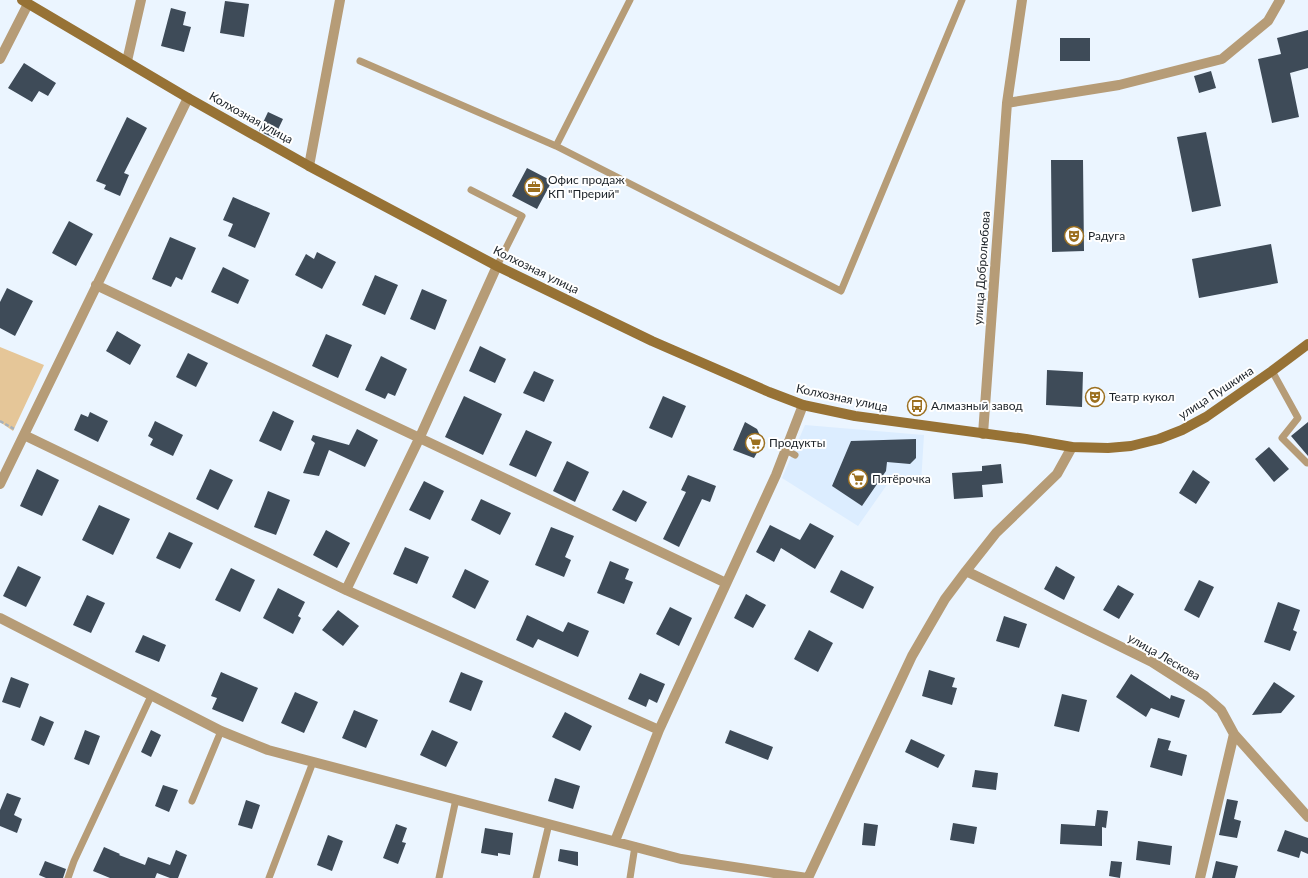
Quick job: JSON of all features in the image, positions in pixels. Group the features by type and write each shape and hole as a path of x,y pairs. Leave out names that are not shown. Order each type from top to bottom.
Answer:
{"main road":[{"name":"Колхозная улица","path":"25,2 188,98 309,166 497,266 652,341 769,392 803,405 855,416 1077,447"},
{"name":"улица Пушкина","path":"1077,447 1108,448 1131,446 1159,439 1182,430 1206,417 1308,344"}],"street":[{"path":"127,61 141,0"},
{"path":"309,166 340,0"},
{"name":"улица Добролюбова","path":"984,434 1007,103 1022,0"},
{"path":"1007,103 1119,85 1222,59 1268,21 1280,0"},
{"path":"0,60 25,2"},
{"path":"0,484 188,98"},
{"path":"346,590 419,439 497,266"},
{"path":"96,285 726,584"},
{"path":"615,841 660,730 776,475 790,453 803,405"},
{"path":"24,434 346,590 660,730"},
{"path":"0,618 221,731 268,750 681,859 807,878 912,656 945,599 996,533 1057,474 1077,447"},
{"name":"улица Лескова","path":"966,571 1152,662 1205,696 1221,710 1234,734 1308,817"},
{"path":"1200,878 1234,734"}],"lane":[{"path":"556,146 630,0"},
{"path":"360,61 556,146 841,291 962,0"},
{"path":"471,190 522,216 497,266"},
{"path":"1272,371 1298,418 1282,438 1307,463 1308,462"},
{"path":"68,878 74,861 151,696"},
{"path":"192,801 221,731"},
{"path":"269,878 314,762"},
{"path":"439,878 456,799"},
{"path":"536,878 549,824"},
{"path":"630,878 635,846"}],"path":[{"path":"0,421 24,434"}],"shaded area":[{"path":"0,347 44,365 13,431 0,422"},
{"path":"805,425 924,435 921,483 893,476 858,526 782,478"}],"building":[{"path":"225,1 249,4 244,37 220,33"},
{"path":"171,8 186,12 183,25 191,27 184,52 161,46"},
{"path":"1308,30 1308,68 1290,73 1299,117 1272,123 1258,59 1281,54 1277,38"},
{"path":"1060,38 1090,38 1090,61 1060,61"},
{"path":"24,63 56,83 48,96 39,91 32,102 8,88"},
{"path":"1211,71 1216,88 1199,93 1194,76"},
{"path":"268,112 283,119 274,138 259,131"},
{"path":"127,117 147,128 124,173 129,175 120,196 104,189 106,185 96,181"},
{"path":"1206,132 1221,206 1192,212 1177,137"},
{"path":"1051,160 1083,160 1084,251 1052,252"},
{"path":"527,168 552,181 537,209 512,196"},
{"path":"233,197 270,213 255,248 228,236 233,224 223,220"},
{"path":"69,221 93,234 76,266 52,253"},
{"path":"170,237 196,248 182,280 176,277 171,287 152,279"},
{"path":"1271,244 1278,283 1199,298 1192,259"},
{"path":"317,252 336,262 322,289 295,275 306,254 314,259"},
{"path":"223,267 249,280 238,304 211,292"},
{"path":"375,275 398,285 385,315 362,305"},
{"path":"7,288 33,301 15,336 0,328 0,302"},
{"path":"422,289 447,300 435,330 410,319"},
{"path":"117,331 141,345 130,365 106,351"},
{"path":"326,334 352,345 338,378 312,366"},
{"path":"480,346 506,359 495,383 469,371"},
{"path":"188,353 208,363 196,387 176,377"},
{"path":"381,356 407,369 395,396 388,393 385,399 365,390"},
{"path":"1047,370 1083,372 1082,407 1046,405"},
{"path":"534,371 554,380 544,402 523,393"},
{"path":"464,396 502,414 483,455 445,437"},
{"path":"663,396 686,406 672,438 649,428"},
{"path":"273,411 294,421 281,451 259,441"},
{"path":"90,412 108,421 98,442 74,430 81,414 88,417"},
{"path":"155,421 183,435 173,456 150,445 153,439 148,436"},
{"path":"745,422 757,429 763,442 754,458 733,450"},
{"path":"1308,422 1308,456 1291,436"},
{"path":"357,429 378,440 365,467 329,450 319,476 303,473 315,443 311,440 313,435 349,445"},
{"path":"526,430 552,442 536,477 509,465"},
{"name":"Пятёрочка","path":"916,439 916,458 910,464 887,462 886,471 862,506 832,486 851,441"},
{"path":"1269,447 1289,469 1274,482 1255,459"},
{"path":"567,461 589,472 575,502 553,491"},
{"path":"1001,464 1003,483 982,485 983,497 954,499 952,473 982,471 982,466"},
{"path":"37,469 59,480 42,516 20,506"},
{"path":"210,469 233,480 218,510 196,499"},
{"path":"1193,470 1210,482 1196,504 1179,493"},
{"path":"688,475 716,486 710,502 702,499 679,547 663,539 686,492 681,490"},
{"path":"424,481 444,491 430,520 409,510"},
{"path":"623,490 647,502 636,522 612,510"},
{"path":"268,491 290,500 276,535 254,527"},
{"path":"481,499 511,513 500,535 471,520"},
{"path":"99,505 130,519 113,555 82,540"},
{"path":"810,523 834,536 815,569 781,548 774,562 756,552 770,525 800,540"},
{"path":"551,527 574,536 565,557 571,560 564,577 535,565"},
{"path":"326,530 350,543 337,568 313,555"},
{"path":"169,532 193,543 180,569 156,558"},
{"path":"405,547 429,557 417,584 393,574"},
{"path":"610,561 629,569 625,579 633,582 624,604 597,593"},
{"path":"18,566 41,577 26,607 3,596"},
{"path":"1056,566 1075,577 1064,600 1044,589"},
{"path":"231,568 255,580 240,612 215,600"},
{"path":"465,569 489,581 475,609 452,597"},
{"path":"841,570 874,587 863,609 830,592"},
{"path":"1199,580 1214,587 1199,618 1184,610"},
{"path":"1118,585 1134,594 1119,619 1103,610"},
{"path":"278,588 305,602 298,616 301,618 293,634 263,618"},
{"path":"746,594 766,605 753,628 734,618"},
{"path":"87,595 105,603 91,633 73,625"},
{"path":"1278,602 1300,610 1293,630 1297,632 1290,651 1264,642"},
{"path":"670,607 692,618 679,646 656,634"},
{"path":"338,610 359,626 343,646 322,630"},
{"path":"527,615 563,632 568,622 589,631 578,657 538,639 533,648 516,640"},
{"path":"1004,616 1027,624 1019,648 996,641"},
{"path":"809,630 833,643 818,672 794,659"},
{"path":"143,635 166,645 159,662 135,652"},
{"path":"929,670 955,678 952,687 957,688 952,705 922,696"},
{"path":"221,672 258,688 243,722 212,709 217,698 211,696"},
{"path":"461,672 483,681 471,711 449,702"},
{"path":"640,673 665,684 657,703 649,699 646,707 628,699"},
{"path":"1131,674 1170,699 1171,695 1185,700 1179,718 1151,708 1146,717 1116,697"},
{"path":"11,677 29,684 20,708 2,702"},
{"path":"1274,682 1295,696 1281,713 1252,715"},
{"path":"295,692 318,702 304,733 281,723"},
{"path":"1062,694 1087,700 1079,732 1054,726"},
{"path":"354,710 378,720 366,748 342,738"},
{"path":"565,712 592,726 580,751 552,737"},
{"path":"40,716 54,722 44,746 31,740"},
{"path":"85,730 100,736 89,765 74,759"},
{"path":"151,730 161,735 151,757 141,752"},
{"path":"432,730 458,742 446,767 420,755"},
{"path":"730,730 773,747 768,760 725,743"},
{"path":"1158,738 1171,741 1168,750 1187,755 1182,776 1150,767"},
{"path":"911,739 945,755 938,768 905,752"},
{"path":"975,770 998,773 996,790 972,787"},
{"path":"555,778 580,786 573,809 548,801"},
{"path":"163,785 178,790 169,812 155,806"},
{"path":"7,793 21,798 14,815 22,819 17,833 0,826 0,810"},
{"path":"1227,799 1238,801 1234,819 1241,821 1237,838 1219,835"},
{"path":"246,800 260,805 252,829 238,825"},
{"path":"1097,810 1108,811 1106,828 1102,827 1102,846 1060,844 1061,824 1095,826"},
{"path":"864,823 878,825 875,846 862,845"},
{"path":"953,823 977,827 974,844 950,840"},
{"path":"396,824 407,828 402,842 406,843 398,864 383,858"},
{"path":"485,828 513,833 510,855 498,853 498,856 481,853"},
{"path":"1285,830 1308,838 1308,854 1301,851 1299,858 1277,851"},
{"path":"328,835 343,841 332,871 317,865"},
{"path":"1138,841 1172,846 1170,865 1136,860"},
{"path":"104,847 120,854 119,855 145,865 148,857 170,865 176,850 187,855 178,878 170,878 157,873 155,878 110,878 93,871"},
{"path":"560,849 578,852 578,866 558,861"},
{"path":"45,861 66,869 63,878 46,878 39,875"},
{"path":"1111,861 1122,862 1120,878 1109,876"},
{"path":"1216,861 1238,866 1235,878 1212,878"}],"place":[{"name":"Офис продаж КП \"Прерий\"","path":"534,187"},
{"name":"Радуга","path":"1074,236"},
{"name":"Театр кукол","path":"1095,397"},
{"name":"Алмазный завод","path":"917,406"},
{"name":"Продукты","path":"755,443"},
{"name":"Пятёрочка","path":"858,479"}]}
